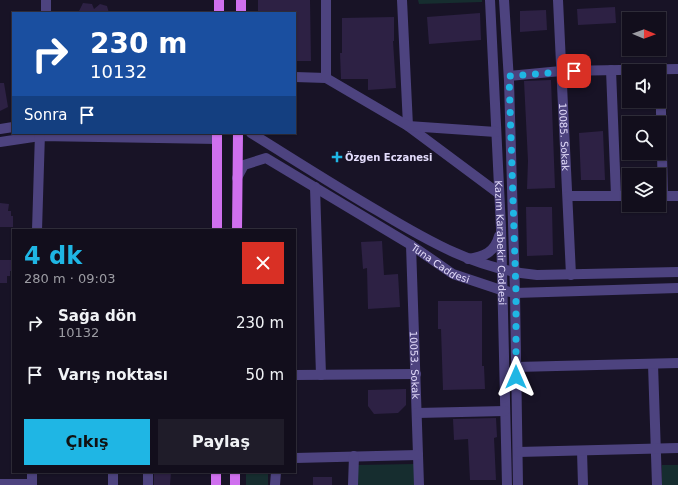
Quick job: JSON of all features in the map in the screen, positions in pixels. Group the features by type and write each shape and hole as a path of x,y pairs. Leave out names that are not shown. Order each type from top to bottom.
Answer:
{"main road":[{"path":"219,0 219,12"},
{"path":"240,12 241,0"},
{"path":"237,229 238,134"},
{"path":"217,136 217,229"},
{"path":"216,473 216,485"},
{"path":"234,485 235,473"}],"street":[{"path":"46,0 46,12"},
{"path":"326,0 326,78"},
{"path":"402,0 408,126"},
{"name":"Kazım Karabekir Caddesi","path":"490,0 498,193 501,228 501,290 506,485"},
{"name":"Kazım Karabekir Caddesi","path":"504,0 509,76 514,273 516,293 518,485"},
{"name":"10085. Sokak","path":"558,0 571,275"},
{"path":"666,70 678,69"},
{"path":"611,70 616,196"},
{"path":"509,76 561,71 622,70"},
{"path":"296,77 326,78 408,126 498,193"},
{"path":"660,108 661,168"},
{"path":"408,126 496,132"},
{"path":"0,130 12,127"},
{"name":"Tuna Caddesi","path":"253,134 430,242 468,259 501,270 514,273 571,275 678,272"},
{"path":"37,229 40,135"},
{"path":"0,142 40,135 217,136"},
{"name":"Tuna Caddesi","path":"237,178 244,165 266,158 411,244 453,274 501,290 516,293 678,288"},
{"path":"315,187 321,375"},
{"path":"568,196 622,196"},
{"path":"666,196 678,196"},
{"path":"468,259 479,258 490,252 497,242 501,228"},
{"name":"10053. Sokak","path":"411,244 419,485"},
{"path":"516,367 678,363"},
{"path":"653,364 657,485"},
{"path":"296,376 416,374"},
{"path":"417,413 505,411"},
{"path":"518,452 678,448"},
{"path":"582,450 583,485"},
{"path":"296,458 418,455"},
{"path":"353,485 354,456"},
{"path":"0,484 32,485 32,473"},
{"path":"113,473 113,485"},
{"path":"148,473 148,485"},
{"path":"275,485 276,473"}],"green space":[{"path":"418,0 482,0 482,2 419,4"},
{"path":"415,464 415,485 356,485 356,465"},
{"path":"662,465 678,465 678,485 662,485"},
{"path":"246,473 268,473 268,485 246,485"}],"building":[{"path":"258,0 310,0 311,61 296,61 296,12 258,12"},
{"path":"83,3 92,4 94,9 100,4 107,6 109,12 78,12"},
{"path":"615,7 616,23 578,25 577,9"},
{"path":"546,10 547,30 520,32 520,11"},
{"path":"480,13 481,40 429,44 427,17"},
{"path":"394,17 393,41 396,88 368,90 368,79 341,79 340,53 342,53 342,18"},
{"path":"551,80 555,188 527,189 528,161 524,81"},
{"path":"0,83 4,83 8,107 0,111"},
{"path":"603,131 605,180 581,180 579,133"},
{"path":"0,203 9,204 8,211 11,211 11,216 13,216 13,227 0,227"},
{"path":"526,207 552,207 553,255 527,256"},
{"path":"382,241 384,275 398,274 400,307 368,309 367,268 363,269 361,242"},
{"path":"0,260 12,260 12,271 10,271 10,276 7,276 7,283 0,283"},
{"path":"438,301 482,301 482,366 484,366 485,389 443,390 441,329 438,329"},
{"path":"406,389 406,405 398,413 374,414 368,406 368,390"},
{"path":"496,418 497,437 494,438 496,480 470,480 468,439 454,440 453,419"},
{"path":"154,473 171,473 170,485 154,485"},
{"path":"313,477 332,477 332,485 313,485"}],"place":[{"name":"Özgen Eczanesi","path":"337,157"}],"route":[{"path":"516,377 516,293 514,273 509,76 574,71"}]}
